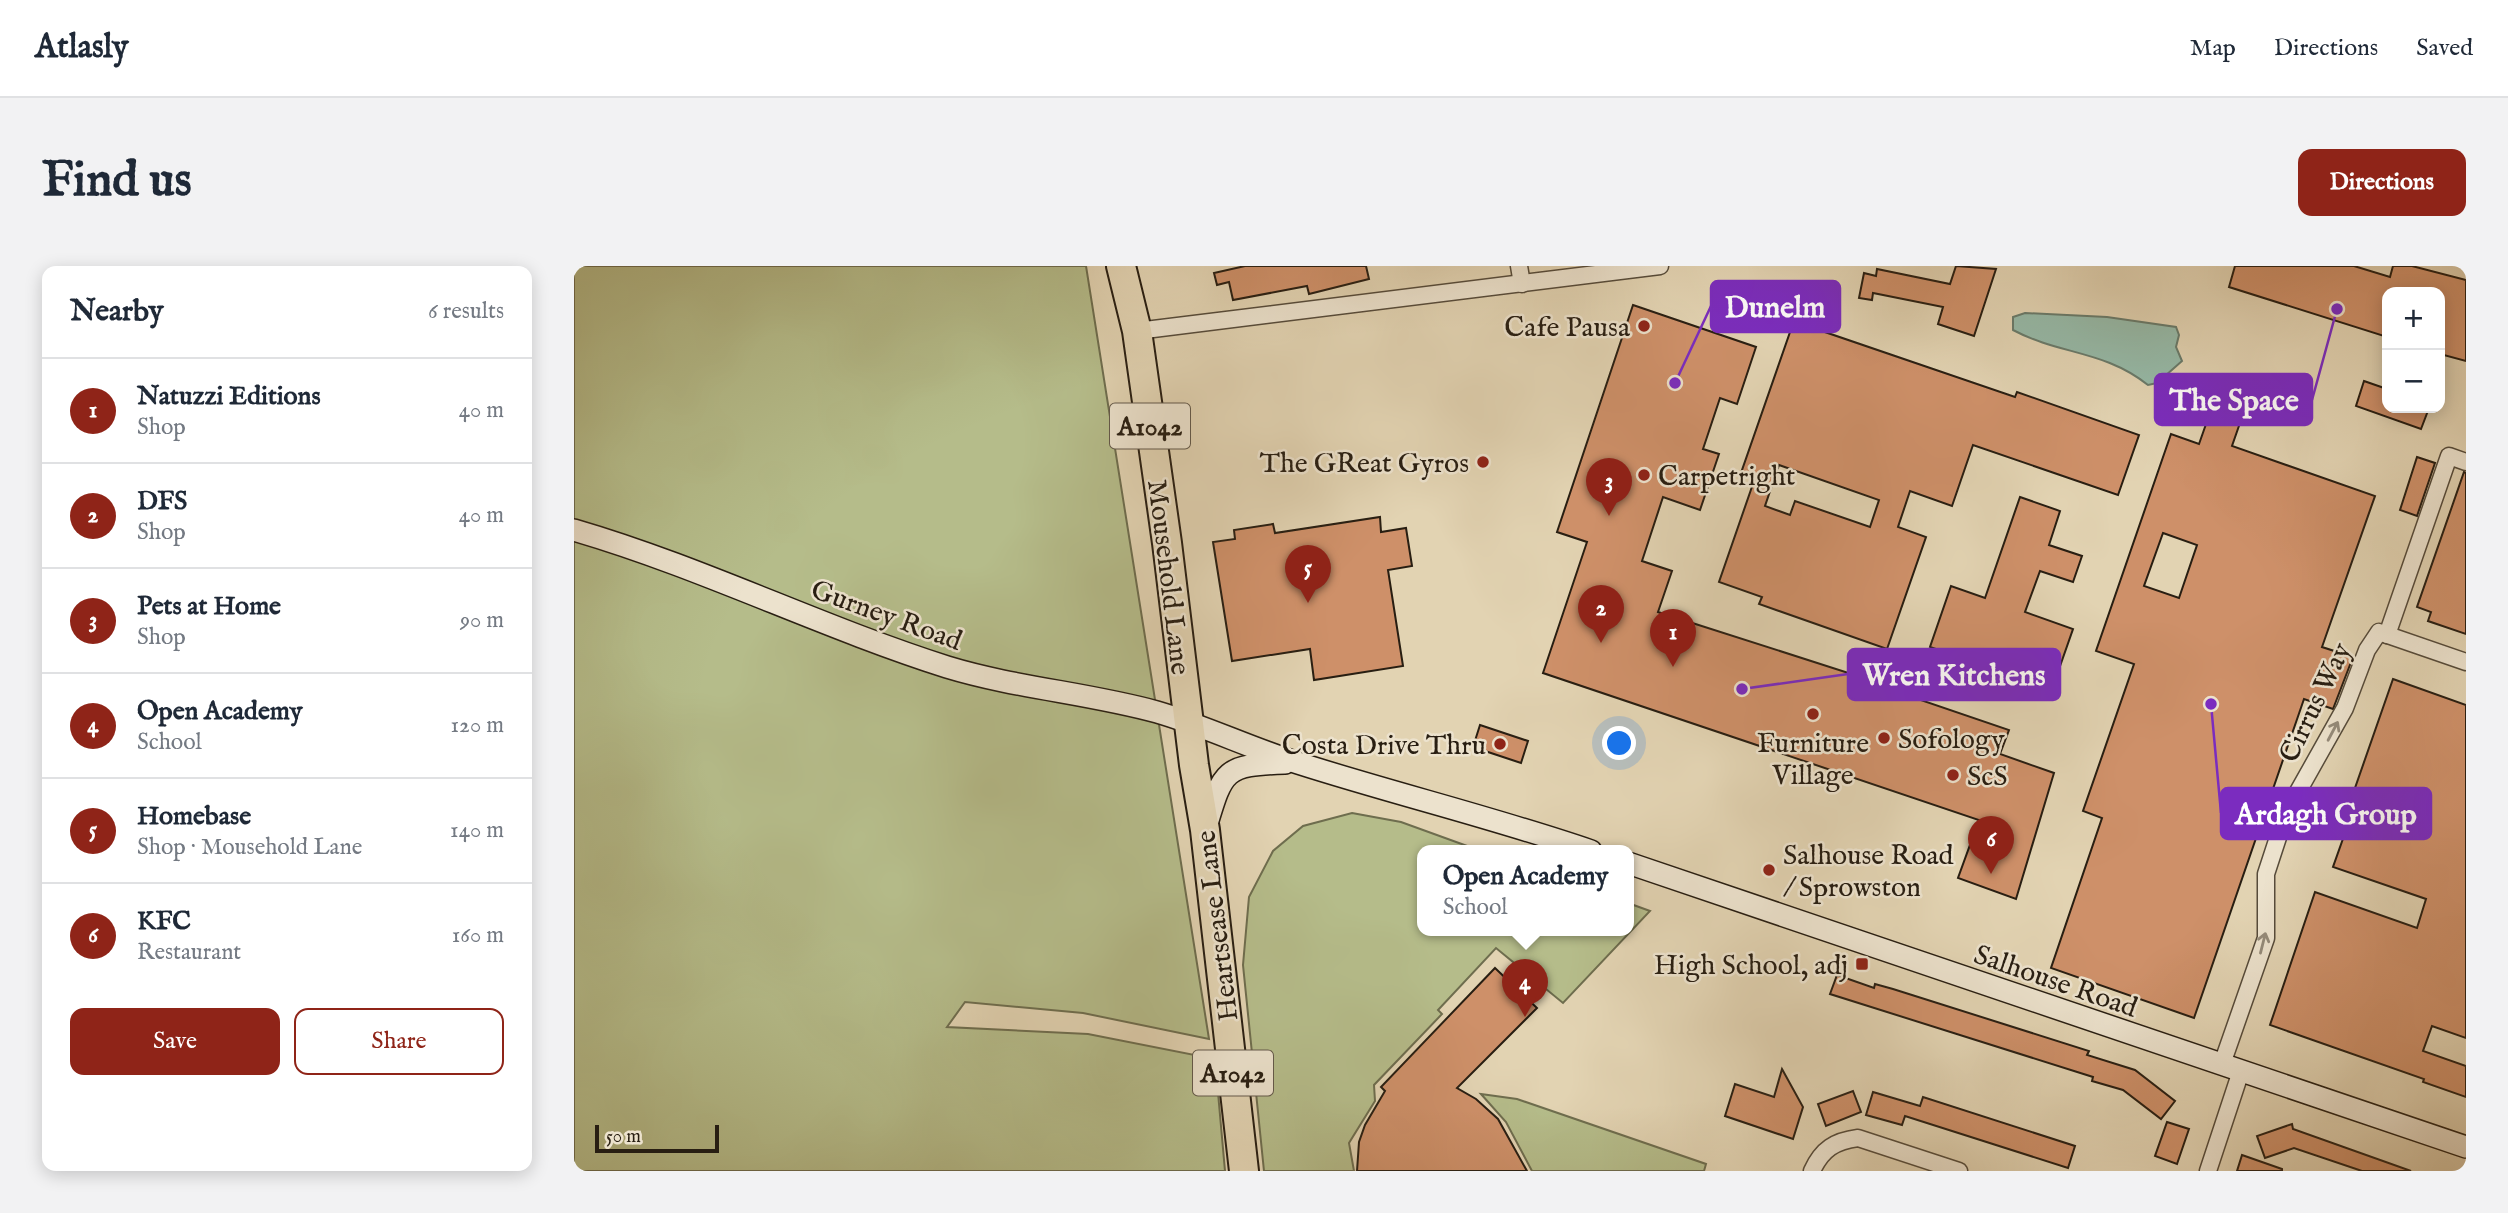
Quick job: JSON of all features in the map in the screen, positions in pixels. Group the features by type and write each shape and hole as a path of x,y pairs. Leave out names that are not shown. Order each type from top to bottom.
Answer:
{"highway":[{"name":"Mousehold Lane","path":"1121,266 1137,331 1188,723"},
{"name":"Heartsease Lane","path":"1188,723 1205,830 1244,1171"}],"street":[{"path":"1519,266 1522,284"},
{"path":"1137,331 1444,290 1522,284 1660,266"},
{"name":"Cirrus Way","path":"2232,1068 2266,938 2266,874 2287,813 2345,708 2367,650 2379,632 2387,635 2449,456 2466,462"},
{"name":"Gurney Road","path":"574,530 630,548 876,643 946,667 998,682 1137,708 1188,723"},
{"path":"2387,635 2466,662"},
{"path":"1188,723 1298,763 1505,821 1574,845"},
{"path":"1205,830 1219,783 1233,770 1246,765 1298,763"},
{"name":"Salhouse Road","path":"1634,865 2466,1147"},
{"path":"2208,1171 2232,1068"},
{"path":"1812,1171 1818,1157 1829,1146 1858,1138 1959,1171"}],"shaded area":[{"path":"574,266 1086,266 1209,1039 1083,1013 965,1002 947,1027 1088,1034 1215,1059 1225,1171 574,1171"},
{"path":"2025,313 2107,317 2176,327 2179,335 2176,347 2182,361 2157,383 2148,385 2115,365 2013,330 2013,317"},
{"path":"1352,813 1401,822 1464,845 1417,845 1417,936 1626,936 1563,1003 1496,948 1438,1010 1442,1014 1374,1085 1375,1101 1349,1143 1354,1171 1264,1171 1243,965 1249,897 1273,851 1303,826"},
{"path":"1634,905 1650,911 1634,928"},
{"path":"1481,1094 1517,1099 1706,1164 1704,1171 1532,1171 1506,1122"}],"building":[{"path":"1245,266 1366,266 1369,279 1309,294 1307,286 1233,300 1229,282 1217,285 1214,273"},
{"path":"1956,266 1996,269 1974,336 1938,324 1943,307 1873,293 1872,300 1859,298 1864,273 1876,276 1877,269 1950,284"},
{"path":"2235,266 2354,266 2390,277 2393,266 2412,266 2466,280 2466,361 2445,355 2445,287 2382,287 2382,335 2229,287"},
{"path":"1633,305 1756,347 1737,404 1720,398 1703,449 1719,454 1700,510 1663,497 1642,561 1672,571 1658,612 1861,677 1862,680 2009,730 2000,754 2054,773 2016,899 1958,878 1979,820 1543,673 1587,542 1557,532"},
{"path":"1797,312 1825,322 1822,331 2015,397 2017,392 2139,435 2118,495 1973,445 1952,506 1910,491 1898,527 1926,537 1887,649 1759,604 1762,597 1719,582 1755,478 1741,473","holes":["1779,465 1879,500 1870,527 1795,501 1790,515 1765,506"]},
{"path":"2364,381 2382,387 2382,413 2427,413 2421,429 2356,406"},
{"path":"2218,390 2248,400 2232,446 2375,496 2322,647 2353,657 2333,709 2304,699 2194,1018 2051,968 2102,818 2083,811 2134,664 2096,651 2171,434 2199,444","holes":["2163,533 2197,545 2179,598 2144,586"]},
{"path":"2417,457 2435,463 2417,516 2400,510"},
{"path":"2464,472 2466,634 2428,621 2431,612 2417,607"},
{"path":"2020,497 2060,511 2049,545 2082,556 2073,582 2040,571 2025,612 2073,629 2052,689 1930,647 1951,586 1985,598"},
{"path":"1380,517 1381,532 1406,528 1412,566 1388,570 1403,666 1314,680 1310,649 1232,661 1213,542 1235,539 1234,530 1273,524 1275,533"},
{"path":"2393,679 2466,705 2466,1038 2432,1026 2423,1051 2466,1066 2466,1097 2423,1082 2424,1079 2270,1025 2315,892 2417,928 2426,899 2333,867 2345,833 2340,831"},
{"name":"Costa Drive Thru","path":"1480,725 1528,741 1521,763 1473,747"},
{"path":"1495,968 1537,1008 1457,1088 1476,1099 1498,1119 1527,1171 1357,1171 1359,1142 1365,1125 1385,1091 1381,1087"},
{"path":"1837,975 1874,988 1875,984 1893,989 2089,1051 2087,1055 2135,1070 2175,1101 2161,1119 2123,1090 2092,1081 2093,1077 1830,994"},
{"path":"1782,1069 1803,1107 1793,1139 1725,1116 1735,1084 1774,1097"},
{"path":"1853,1091 1861,1112 1826,1126 1818,1104"},
{"path":"1873,1092 1920,1106 1923,1097 2075,1146 2068,1168 1905,1116 1902,1125 1866,1115"},
{"path":"2167,1122 2189,1129 2177,1164 2155,1156"},
{"path":"2292,1124 2293,1129 2411,1171 2362,1171 2294,1148 2265,1158 2257,1136"},
{"path":"2242,1155 2282,1169 2282,1171 2237,1171"}],"place":[{"name":"The Space","path":"2337,309"},
{"name":"Cafe Pausa","path":"1644,326"},
{"name":"Dunelm","path":"1675,383"},
{"name":"The GReat Gyros","path":"1483,462"},
{"name":"Carpetright","path":"1644,475"},
{"name":"Pets at Home","path":"1609,516"},
{"name":"Homebase","path":"1308,603"},
{"name":"DFS","path":"1601,643"},
{"name":"Natuzzi Editions","path":"1673,667"},
{"name":"Wren Kitchens","path":"1742,689"},
{"name":"Ardagh Group","path":"2211,704"},
{"name":"Furniture Village","path":"1813,714"},
{"name":"Sofology","path":"1884,738"},
{"name":"Costa Drive Thru","path":"1500,744"},
{"name":"ScS","path":"1953,775"},
{"name":"Salhouse Road / Sprowston","path":"1769,870"},
{"name":"KFC","path":"1991,874"},
{"name":"High School, adj","path":"1862,964"},
{"name":"Open Academy","path":"1525,1017"}]}
